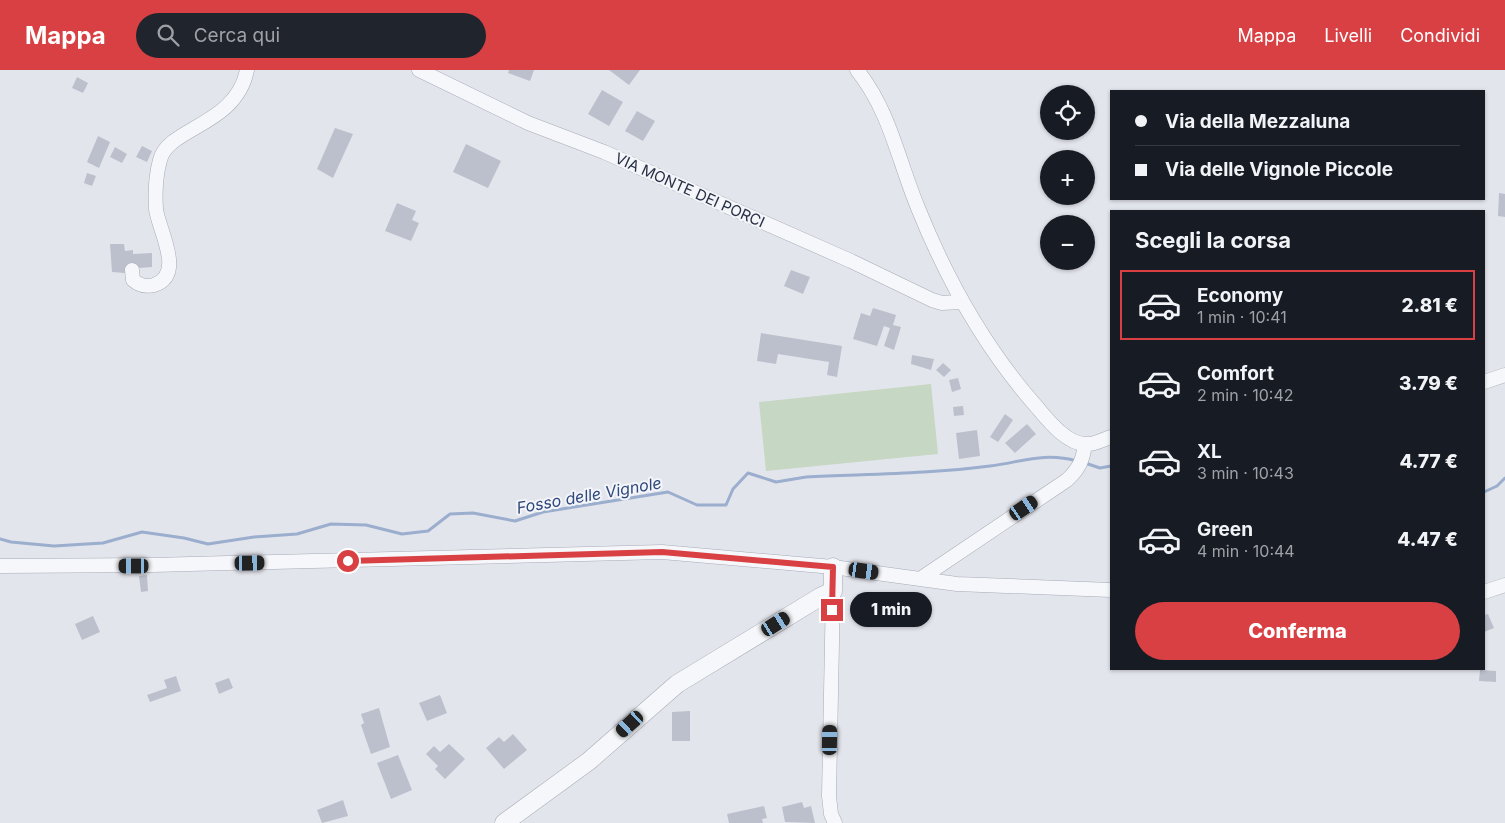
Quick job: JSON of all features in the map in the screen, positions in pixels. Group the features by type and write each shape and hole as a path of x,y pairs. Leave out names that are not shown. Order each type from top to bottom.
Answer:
{"street":[{"path":"132,270 133,280 146,286 159,283 165,276 170,264 170,255 158,222 156,208 161,155 168,145 213,118 230,104 242,85 247,70"},
{"name":"VIA MONTE DEI PORCI","path":"419,70 535,126 612,155 844,258 932,300 942,303 961,302"},
{"path":"857,70 876,96 916,206 961,302 1010,376 1051,424 1071,440 1085,444 1110,438"},
{"path":"1485,382 1505,375"},
{"path":"920,579 1067,480 1076,472 1083,458 1085,444"},
{"path":"0,566 162,565 662,552 826,566 957,584 1110,590"},
{"path":"826,566 833,591 829,796 831,814 835,823"},
{"path":"1485,592 1505,585"},
{"path":"504,823 588,762 677,684 820,597 833,591"}],"green space":[{"path":"931,384 938,454 766,471 759,402"}],"building":[{"path":"509,70 534,70 530,81 508,73"},
{"path":"609,70 640,70 629,85"},
{"path":"77,77 88,83 83,93 72,88"},
{"path":"602,90 623,102 609,126 588,114"},
{"path":"637,111 655,121 643,141 625,131"},
{"path":"335,128 353,134 333,178 317,169"},
{"path":"98,136 110,142 99,168 87,162"},
{"path":"466,144 501,161 488,188 453,172"},
{"path":"142,146 152,151 147,162 136,157"},
{"path":"115,147 127,154 122,163 110,157"},
{"path":"87,173 96,176 92,186 84,183"},
{"path":"1499,193 1505,194 1505,217 1498,216"},
{"path":"397,203 416,211 412,220 419,223 411,241 385,231"},
{"path":"110,244 124,244 125,251 133,250 133,254 152,253 152,267 125,269 125,273 112,272"},
{"path":"791,270 810,277 803,294 784,286"},
{"path":"873,308 896,315 893,325 901,327 894,350 884,346 890,328 884,326 877,346 853,339 861,313 870,316"},
{"path":"761,333 842,346 837,377 827,375 829,362 778,354 776,364 757,361"},
{"path":"912,355 934,359 931,370 911,364"},
{"path":"943,363 951,370 944,377 936,370"},
{"path":"958,378 961,389 952,392 949,380"},
{"path":"963,406 964,415 954,416 953,407"},
{"path":"1005,414 1013,420 998,442 990,437"},
{"path":"1027,424 1036,434 1015,453 1005,443"},
{"path":"977,430 980,456 959,459 956,433"},
{"path":"147,575 148,591 141,592 139,576"},
{"path":"1488,614 1494,628 1485,632 1485,615"},
{"path":"93,616 100,632 82,640 75,624"},
{"path":"1480,670 1496,671 1496,682 1479,681"},
{"path":"176,676 181,691 150,702 147,695 167,688 164,680"},
{"path":"229,678 233,688 219,694 215,683"},
{"path":"440,695 447,713 427,721 419,703"},
{"path":"379,708 390,747 371,754 361,725 364,723 361,714"},
{"path":"690,711 690,741 672,741 672,712"},
{"path":"513,734 527,750 504,769 486,748 499,737 504,742"},
{"path":"449,744 465,759 445,779 435,769 438,766 426,754 434,746 440,752"},
{"path":"398,755 412,790 391,799 377,763"},
{"path":"343,800 348,816 322,823 317,810"},
{"path":"802,802 804,808 811,806 815,823 785,822 782,807"},
{"path":"764,806 767,818 762,819 763,823 729,823 727,814"}],"waterway":[{"name":"Fosso delle Vignole","path":"0,539 11,542 54,546 103,543 142,532 184,538 208,544 254,537 297,534 331,524 366,525 402,534 428,531 450,514 473,513 515,521 543,512 668,492 697,505 726,505 733,489 748,473 776,482 806,477 967,469 1054,457 1077,461"},
{"name":"Fosso delle Vignole","path":"1085,463 1100,468 1110,466"},
{"name":"Fosso delle Vignole","path":"1485,492 1497,486 1505,478"}],"route":[{"path":"348,561 662,552 833,567 832,610"}]}
